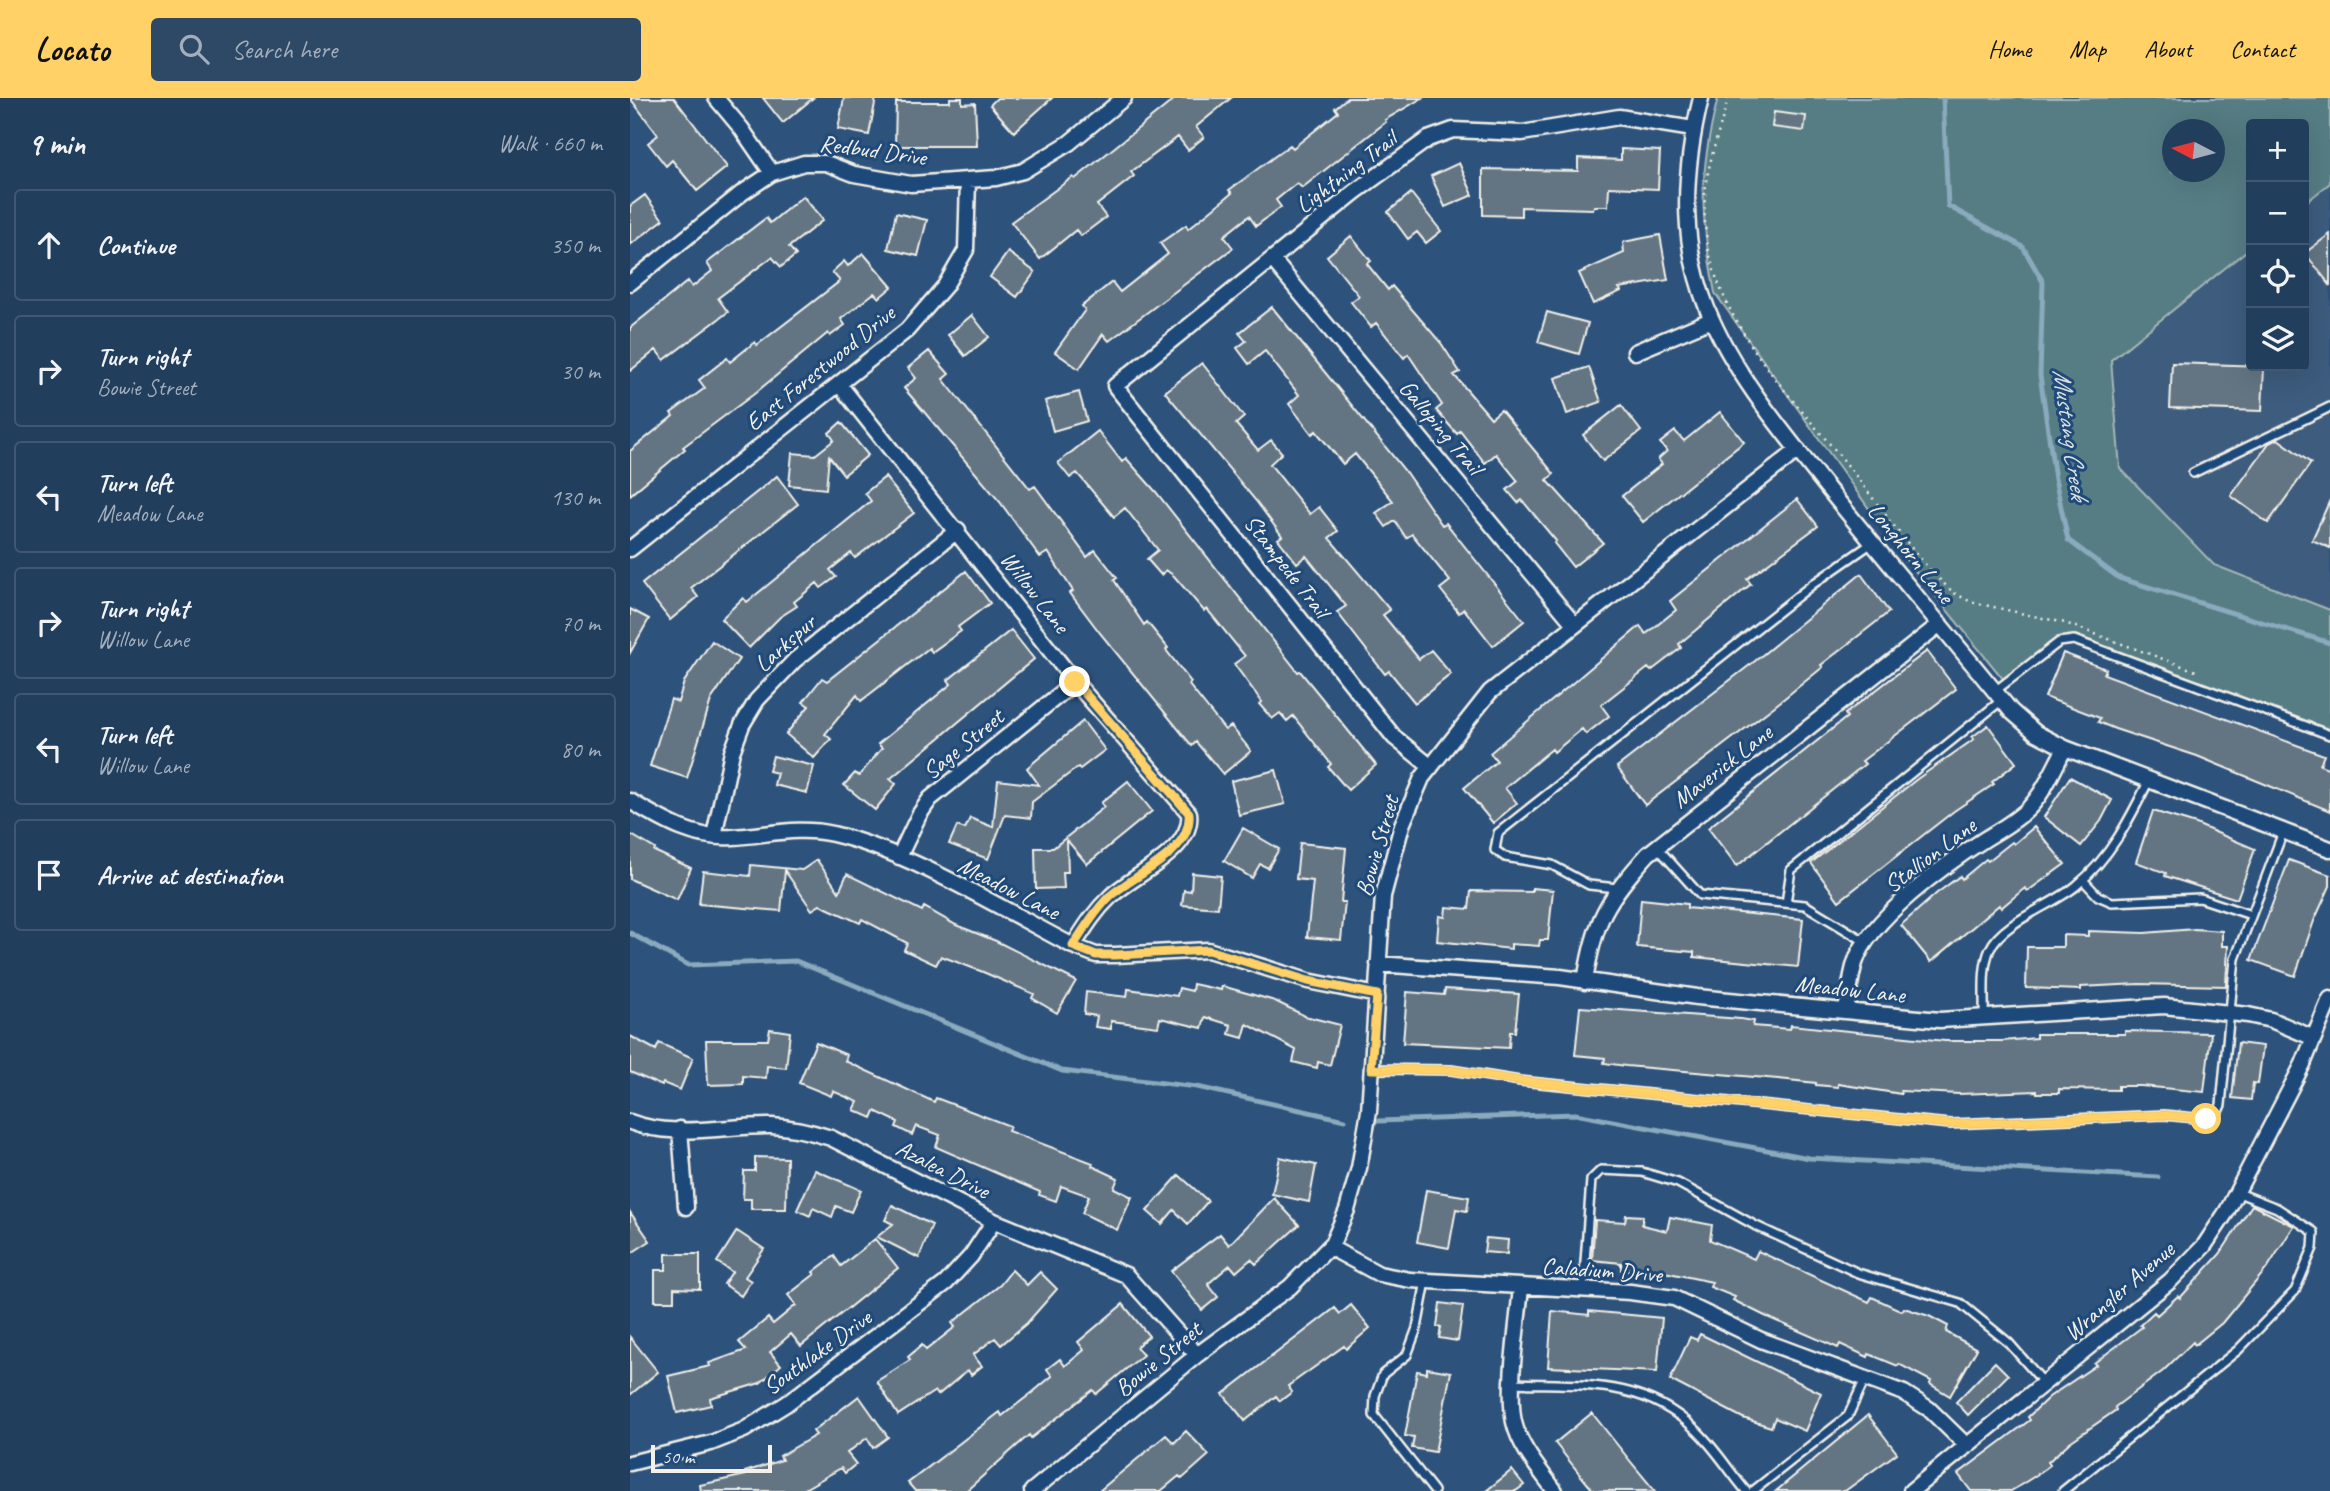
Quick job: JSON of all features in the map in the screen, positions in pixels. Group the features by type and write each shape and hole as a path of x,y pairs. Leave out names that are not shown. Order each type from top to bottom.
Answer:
{"street":[{"path":"716,98 772,173"},
{"name":"Redbud Drive","path":"630,283 742,193 772,173 804,163 827,163 854,174 911,184 996,178 1023,171 1069,143 1124,98"},
{"name":"Longhorn Lane","path":"1701,98 1687,169 1687,224 1694,266 1711,320 1743,380 1872,543 1999,695 2036,733 2065,748 2330,849"},
{"name":"Lightning Trail","path":"1115,386 1355,192 1428,139 1453,130 1521,133 1619,117 1693,129"},
{"name":"East Forestwood Drive","path":"630,549 907,330 946,286 966,250 968,180"},
{"name":"Galloping Trail","path":"1272,259 1574,624"},
{"path":"1635,352 1711,320"},
{"name":"Willow Lane","path":"839,384 958,530 1075,682 1189,813 1187,834 1176,847 1110,897 1091,917 1073,946"},
{"name":"Stampede Trail","path":"1115,386 1394,737 1431,767"},
{"name":"Bowie Street","path":"1032,1491 1197,1355 1290,1287 1329,1247 1347,1210 1359,1168 1371,1069 1383,896 1402,825 1422,778 1490,691 1798,450"},
{"name":"Larkspur","path":"714,836 732,752 742,725 757,700 795,660 958,530"},
{"name":"Maverick Lane","path":"1585,982 1591,940 1601,914 1617,888 1657,847 1940,624"},
{"name":"Sage Street","path":"899,856 930,799 1075,682"},
{"name":"Stallion Lane","path":"1846,1011 1855,962 1872,932 1906,898 2031,806 2065,748"},
{"name":"Meadow Lane","path":"630,801 674,827 714,836 812,830 844,837 899,856 1073,946 1096,955 1208,950 1308,981 1377,995"},
{"name":"Meadow Lane","path":"1378,964 1585,982 1940,1020 2164,1006 2271,1020 2314,1038"},
{"name":"Wrangler Avenue","path":"1911,1491 2170,1281 2204,1246 2236,1192 2314,1038 2330,999"},
{"name":"Azalea Drive","path":"630,1122 642,1126 680,1129 773,1126 831,1138 994,1221 1126,1275 1197,1355"},
{"path":"680,1129 685,1207"},
{"name":"Southlake Drive","path":"631,1462 710,1443 744,1430 786,1404 946,1283 971,1256 994,1221"},
{"name":"Caladium Drive","path":"1329,1247 1379,1274 1426,1281 1630,1292 1674,1298 1761,1340 1904,1393 1929,1409 1967,1446"},
{"path":"1521,1287 1513,1382 1514,1421 1527,1453 1555,1491"}],"lane":[{"path":"2193,473 2330,408"},
{"path":"1617,888 1589,886 1552,865 1505,857 1495,850 1498,833 1813,583 1872,543"},
{"path":"1786,903 1791,870 2059,642 2074,640 2330,735"},
{"path":"1984,1019 1985,965 1990,946 2005,931 2060,898 2083,880 2118,838 2149,780"},
{"path":"1371,1069 1451,1070 1520,1081 1950,1124 2164,1115 2206,1119 2216,1115 2221,1105 2235,958 2284,831"},
{"path":"1657,847 1700,895 1805,905 1866,942"},
{"path":"2083,880 2098,896 2112,902 2200,898 2251,915"},
{"path":"1583,1289 1591,1180 1601,1170 1642,1172 1678,1183 1756,1226 1858,1273 1961,1303 2009,1343 2044,1383"},
{"path":"2063,1491 2238,1350 2295,1291 2314,1248 2314,1232 2277,1208 2236,1192"},
{"path":"1426,1281 1417,1328 1407,1355 1383,1374 1375,1396 1374,1415 1434,1491"},
{"path":"1753,1491 1849,1416 1866,1378"},
{"path":"1513,1382 1620,1387 1658,1402 1695,1429 1746,1491"}],"path":[{"path":"1728,98 1705,197 1711,256 1726,302 1757,355 1938,577 1954,593 1971,602 2065,623 2204,674"}],"shaded area":[{"path":"2330,183 2330,610 2214,565 2120,468 2111,359 2246,251 2246,371 2309,371 2309,200"}],"green space":[{"path":"1718,98 2330,98 2330,183 2309,200 2309,119 2246,119 2246,251 2111,360 2120,468 2214,565 2330,610 2330,732 2060,636 2008,685 1902,555 1715,293 1704,218 1707,150"}],"building":[{"path":"630,98 674,98 727,167 697,191 672,160 666,166 648,143 658,135"},
{"path":"763,98 813,98 783,123"},
{"path":"844,98 876,98 869,135 838,129"},
{"path":"950,98 962,98 962,104 975,103 977,146 895,146 896,102 950,102"},
{"path":"997,98 1052,98 1014,132 990,105"},
{"path":"1176,98 1231,98 1196,127 1204,137 1188,150 1178,137 1131,172 1134,176 1097,205 1106,217 1081,236 1076,230 1040,259 1011,222 1073,177 1075,179"},
{"path":"1347,98 1422,98 1385,120 1386,122 1302,188 1297,183 1276,200 1281,207 1256,226 1249,216 1224,236 1233,248 1109,341 1103,334 1079,369 1055,352 1085,310 1082,306 1112,282 1120,292 1168,254 1160,243 1186,225 1188,229 1232,193 1229,190 1290,145 1293,148 1338,112 1335,108"},
{"path":"1774,112 1806,116 1804,131 1772,127"},
{"path":"1621,149 1660,151 1658,189 1609,187 1608,206 1594,206 1593,209 1521,207 1521,216 1483,215 1483,169 1578,171 1578,158 1621,160"},
{"path":"1459,163 1473,195 1445,207 1431,176"},
{"path":"1411,193 1441,231 1426,243 1417,232 1408,239 1388,212"},
{"path":"645,195 663,220 630,245 630,206"},
{"path":"803,196 823,220 789,247 796,255 781,267 772,257 718,298 728,312 664,360 656,350 630,371 630,328 688,281 692,287 712,271 707,263 766,218 770,223"},
{"path":"896,213 927,220 918,256 888,249"},
{"path":"2330,234 2330,285 2309,258 2309,250"},
{"path":"1660,235 1668,280 1619,288 1621,291 1593,304 1579,273 1624,253 1623,242"},
{"path":"1351,236 1371,261 1367,264 1388,290 1392,286 1441,343 1460,372 1454,375 1491,418 1501,410 1554,474 1547,480 1603,543 1573,567 1554,543 1556,541 1522,500 1518,503 1507,490 1518,481 1496,454 1485,463 1460,431 1457,434 1436,410 1442,405 1408,354 1404,358 1376,323 1371,327 1351,302 1359,296 1327,256"},
{"path":"1008,252 1035,272 1017,297 990,277"},
{"path":"863,253 892,287 879,298 874,293 841,319 845,325 830,336 828,333 754,394 683,447 685,449 630,495 630,451 673,416 671,413 705,388 699,380 727,358 730,362 755,342 757,345 840,281 832,272 844,261 848,266"},
{"path":"1272,307 1405,471 1442,525 1446,523 1524,621 1493,646 1464,609 1459,613 1440,589 1450,581 1412,534 1406,538 1395,521 1386,527 1376,513 1393,501 1355,454 1343,464 1316,431 1312,434 1289,404 1299,395 1265,351 1249,364 1237,348 1246,341 1239,333"},
{"path":"1547,312 1588,323 1579,354 1538,342"},
{"path":"972,315 989,337 965,356 948,335"},
{"path":"929,351 949,374 943,379 1030,489 1035,486 1087,557 1095,550 1117,578 1114,580 1144,625 1147,622 1168,648 1166,650 1191,682 1189,685 1225,730 1231,726 1251,751 1223,774 1196,742 1192,746 1100,633 1070,593 1073,591 1048,552 1040,557 1000,502 904,388 916,378 908,368"},
{"path":"1202,363 1244,417 1236,424 1258,450 1271,440 1282,453 1270,464 1310,514 1319,507 1338,531 1329,538 1390,610 1383,615 1419,659 1431,650 1451,674 1415,703 1389,671 1385,674 1337,612 1346,606 1306,556 1297,563 1278,539 1282,536 1256,501 1165,392"},
{"path":"2172,363 2246,365 2246,371 2264,371 2262,411 2170,408"},
{"path":"1589,367 1601,402 1567,414 1555,378"},
{"path":"1079,392 1087,421 1053,431 1045,401"},
{"path":"1621,405 1641,431 1603,461 1583,435"},
{"path":"1720,412 1744,442 1643,522 1622,496 1662,464 1658,459 1667,451 1660,443 1675,431 1684,441"},
{"path":"841,422 868,455 844,475 829,456 826,489 789,485 792,453 815,455 834,440 829,433"},
{"path":"1098,431 1122,462 1126,458 1156,492 1298,672 1300,671 1376,765 1348,790 1328,767 1331,764 1293,716 1287,721 1280,713 1272,719 1259,704 1262,702 1234,664 1245,656 1207,609 1204,611 1174,576 1166,570 1161,575 1147,559 1158,550 1125,508 1114,517 1077,473 1070,478 1058,463"},
{"path":"2278,439 2311,463 2268,523 2231,496 2269,443"},
{"path":"777,476 798,504 691,588 698,597 670,620 642,584"},
{"path":"885,477 914,513 855,558 851,553 830,570 836,577 821,588 817,583 794,602 797,606 780,617 749,648 721,619 743,598 747,602 871,501 865,493"},
{"path":"1797,499 1818,526 1747,579 1751,584 1679,644 1681,648 1651,671 1648,668 1601,705 1609,716 1586,734 1582,729 1554,752 1552,749 1505,788 1517,803 1493,823 1464,788 1497,761 1490,753 1640,626 1646,634 1676,610 1670,601"},
{"path":"2330,500 2330,548 2312,540"},
{"path":"966,571 990,603 958,627 961,631 932,652 929,648 861,701 857,695 825,734 831,739 814,758 786,734 809,706 803,702 822,678 827,681"},
{"path":"1861,574 1889,612 1821,665 1823,667 1776,705 1645,805 1617,767 1755,661"},
{"path":"630,609 649,619 630,653"},
{"path":"1011,630 1034,659 890,779 896,784 875,810 844,785 855,773 859,776 882,748 878,744 951,684 948,680"},
{"path":"712,641 739,659 711,700 687,778 650,766 671,699 678,702 684,682"},
{"path":"1927,651 1956,689 1862,761 1865,764 1737,866 1708,828 1847,717 1845,714"},
{"path":"2063,653 2106,669 2104,674 2324,755 2320,765 2330,769 2330,811 2197,756 2115,729 2098,722 2100,718 2045,697"},
{"path":"1083,721 1105,750 1032,802 1031,818 1005,815 988,859 949,844 957,826 965,829 970,818 993,827 998,780 1039,785 1027,768"},
{"path":"1988,725 2016,763 1992,782 1994,784 1954,811 1839,901 1811,863 1917,779 1974,739 1972,737"},
{"path":"773,756 814,766 807,793 774,785 777,773 769,771"},
{"path":"1276,770 1285,804 1239,815 1231,781"},
{"path":"2070,777 2112,800 2101,821 2081,846 2044,817"},
{"path":"1128,781 1152,811 1087,864 1067,840 1068,872 1063,872 1064,888 1036,889 1035,848 1053,848 1104,807 1101,803"},
{"path":"2153,811 2196,824 2255,849 2237,899 2165,876 2166,873 2136,862"},
{"path":"2034,827 2065,864 2028,891 2025,888 2001,908 1999,905 1931,962 1901,925 1960,876 1962,879 1986,859 1988,861 2012,842 2014,844"},
{"path":"1243,828 1279,849 1268,868 1260,864 1252,878 1224,861"},
{"path":"630,834 655,849 654,851 691,868 677,900 630,879"},
{"path":"1300,843 1346,848 1341,940 1307,937 1313,881 1296,879"},
{"path":"817,860 839,892 847,874 922,911 924,907 956,925 996,941 1076,981 1057,1013 1032,998 1034,994 983,972 941,956 936,965 904,950 907,943 862,919 860,923 820,905 812,910 785,871 781,911 699,904 703,871 750,876 751,865 802,870"},
{"path":"2289,860 2330,875 2330,886 2314,921 2295,976 2251,960"},
{"path":"1192,873 1221,876 1218,908 1182,905 1184,890 1191,891"},
{"path":"1532,888 1553,890 1548,940 1540,940 1539,946 1511,944 1511,949 1437,941 1439,916 1445,917 1446,907 1469,909 1471,891 1532,892"},
{"path":"1641,899 1687,904 1687,908 1803,919 1798,967 1694,957 1694,952 1637,947"},
{"path":"2195,929 2222,931 2222,946 2228,946 2226,986 2139,984 2081,987 2081,990 2026,988 2027,947 2063,947 2063,935 2088,936 2088,931 2144,933"},
{"path":"1193,984 1221,990 1222,986 1275,1001 1305,1016 1340,1025 1330,1065 1318,1062 1317,1068 1293,1062 1296,1050 1247,1024 1243,1038 1229,1034 1231,1025 1205,1017 1202,1028 1160,1018 1158,1027 1111,1021 1111,1029 1095,1027 1097,1016 1084,1014 1086,992 1127,997 1128,989 1177,996 1179,988 1192,991"},
{"path":"1445,989 1519,994 1515,1032 1510,1032 1509,1048 1403,1043 1407,992 1444,995"},
{"path":"1580,1007 1741,1019 1754,1021 1753,1026 1790,1029 1791,1025 1945,1041 2002,1041 2036,1038 2036,1034 2125,1034 2125,1031 2211,1033 2204,1092 2118,1086 2118,1090 2059,1089 2059,1093 2037,1091 1959,1094 1901,1091 1901,1094 1838,1084 1838,1087 1604,1063 1605,1058 1575,1055"},
{"path":"770,1029 790,1032 786,1068 767,1066 766,1078 743,1076 743,1084 708,1085 706,1040 768,1040"},
{"path":"630,1036 656,1050 659,1043 693,1058 680,1090 663,1083 662,1086 630,1072"},
{"path":"816,1042 847,1055 845,1061 934,1102 936,1098 1010,1126 1008,1131 1093,1163 1092,1166 1118,1178 1114,1188 1132,1197 1117,1230 1082,1213 1089,1196 1061,1186 1056,1201 1039,1195 1040,1192 936,1147 940,1135 916,1126 912,1135 896,1127 898,1122 875,1111 872,1118 854,1110 858,1102 833,1091 831,1096 799,1083"},
{"path":"2238,1043 2263,1046 2258,1084 2253,1083 2251,1100 2232,1098"},
{"path":"755,1157 787,1158 786,1209 751,1209 751,1199 743,1199 744,1171 755,1171"},
{"path":"1280,1157 1316,1165 1309,1202 1272,1194"},
{"path":"815,1170 861,1190 851,1212 836,1206 832,1217 813,1208 810,1216 797,1210"},
{"path":"1179,1175 1208,1201 1188,1224 1174,1210 1162,1224 1147,1211"},
{"path":"1426,1190 1469,1197 1467,1211 1456,1209 1449,1248 1417,1242"},
{"path":"1274,1198 1299,1225 1256,1264 1251,1259 1236,1272 1230,1265 1208,1284 1218,1297 1202,1310 1171,1271 1220,1234 1229,1245"},
{"path":"892,1205 932,1225 919,1258 877,1237 893,1224 885,1220"},
{"path":"2252,1205 2294,1226 2268,1267 2222,1323 2195,1345 2193,1342 2163,1371 2115,1407 2116,1410 2070,1442 2048,1462 2050,1465 2035,1476 2011,1491 1971,1491 1958,1474 2030,1420 2028,1417 2049,1397 2096,1365 2094,1363 2142,1327 2140,1325 2154,1312 2157,1315 2178,1296 2180,1298 2220,1254"},
{"path":"630,1212 650,1241 630,1254"},
{"path":"1626,1215 1643,1216 1642,1225 1667,1231 1670,1217 1712,1225 1710,1240 1754,1259 1758,1251 1869,1302 1872,1297 1902,1311 1904,1308 1929,1316 1948,1326 1946,1332 1977,1349 1950,1396 1930,1384 1931,1381 1899,1364 1898,1366 1869,1354 1868,1357 1840,1344 1838,1348 1765,1316 1733,1300 1735,1297 1710,1287 1712,1282 1645,1268 1644,1272 1621,1270 1621,1263 1592,1260 1595,1220 1625,1222"},
{"path":"737,1231 764,1249 745,1277 751,1281 741,1296 724,1284 732,1272 717,1262"},
{"path":"1486,1238 1508,1240 1507,1254 1484,1252"},
{"path":"875,1239 898,1268 801,1346 791,1334 770,1352 781,1365 760,1383 710,1398 711,1405 677,1413 668,1376 710,1366 709,1363 746,1350 739,1342 768,1318 773,1324 796,1305 788,1295 815,1274 813,1272 834,1256 841,1266"},
{"path":"666,1254 700,1254 700,1289 674,1288 674,1301 655,1301 655,1270 666,1270"},
{"path":"1012,1270 1027,1285 1040,1272 1057,1289 1027,1323 1001,1345 995,1338 973,1355 982,1366 971,1375 968,1370 938,1395 935,1391 898,1415 877,1381 910,1360 908,1357 922,1345 926,1350 955,1327 952,1323 1000,1285"},
{"path":"1440,1303 1463,1306 1458,1341 1439,1338 1441,1327 1437,1327"},
{"path":"1123,1304 1149,1336 1136,1347 1143,1355 1096,1394 1093,1390 1031,1438 1029,1435 966,1491 915,1491 908,1483 1000,1412 1002,1416 1033,1392 1052,1376 1047,1369 1060,1359 1065,1366 1084,1350 1078,1342"},
{"path":"1351,1305 1370,1328 1346,1349 1344,1346 1288,1386 1292,1392 1280,1401 1276,1396 1245,1421 1223,1394 1335,1308 1340,1314"},
{"path":"1552,1311 1589,1315 1589,1311 1662,1318 1657,1372 1548,1367"},
{"path":"1700,1334 1821,1393 1805,1431 1775,1418 1771,1427 1743,1418 1670,1380 1690,1337 1697,1340"},
{"path":"630,1337 658,1372 630,1395"},
{"path":"1995,1362 2008,1375 1968,1415 1956,1402"},
{"path":"1427,1368 1451,1372 1435,1452 1412,1448 1414,1437 1405,1436 1417,1371 1427,1373"},
{"path":"859,1396 888,1437 873,1448 867,1438 847,1453 856,1464 845,1473 841,1468 801,1491 701,1491 700,1485 746,1475 745,1472 782,1460 780,1456 816,1435 813,1431"},
{"path":"1592,1413 1655,1491 1594,1491 1587,1483 1555,1443"},
{"path":"1868,1415 1897,1453 1845,1491 1776,1491"},
{"path":"1186,1431 1209,1455 1182,1479 1179,1476 1161,1491 1099,1491 1166,1435 1174,1443"},
{"path":"1512,1470 1524,1485 1516,1491 1486,1491"}],"waterway":[{"name":"Mustang Creek","path":"1943,98 1948,206 2023,247 2043,282 2040,375 2055,479 2068,540 2119,578 2330,643"},
{"path":"630,933 688,965 796,961 1062,1071 1197,1087 1345,1120"},
{"path":"1379,1121 1575,1114 1809,1158 2158,1177"}],"route":[{"path":"1075,682 1189,813 1190,821 1187,834 1176,847 1110,897 1091,917 1073,946 1096,955 1208,950 1308,981 1377,995 1371,1069 1451,1070 1520,1081 1950,1124 2164,1115 2206,1119"}]}
